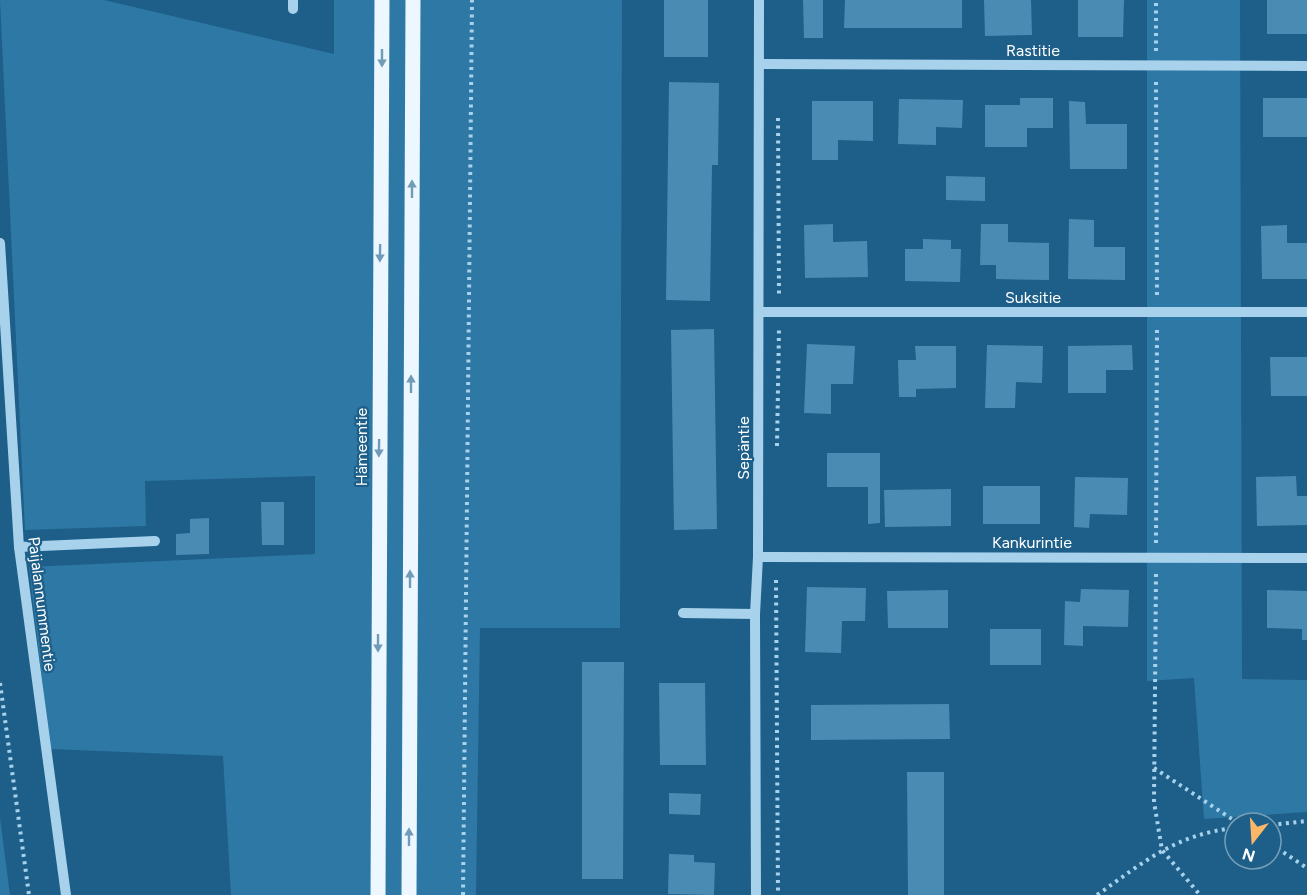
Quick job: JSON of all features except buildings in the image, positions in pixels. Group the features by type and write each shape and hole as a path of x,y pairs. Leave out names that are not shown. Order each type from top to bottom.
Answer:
{"main road":[{"name":"Hämeentie","path":"378,895 382,0"},
{"path":"409,895 413,0"}],"street":[{"name":"Sepäntie","path":"756,895 755,614 758,557 759,0"},
{"name":"Rastitie","path":"759,64 1307,66"},
{"name":"Paijalannummentie","path":"0,243 19,547 66,895"},
{"name":"Suksitie","path":"759,312 1307,312"},
{"path":"19,547 155,541"},
{"name":"Kankurintie","path":"758,557 1307,558"},
{"path":"683,613 755,614"}],"path":[{"path":"463,895 472,0"},
{"path":"1156,0 1158,313 1154,802 1162,850 1200,895"},
{"path":"777,452 780,312 778,112"},
{"path":"776,557 778,895"},
{"path":"0,683 29,895"},
{"path":"1154,768 1223,813"},
{"path":"1283,824 1307,821"},
{"path":"1097,895 1162,850 1205,831 1223,829"},
{"path":"1283,852 1307,868"}],"shaded area":[{"path":"0,0 104,0 334,54 334,0 622,0 620,628 480,628 476,895 231,895 223,756 50,749 29,567 315,554 315,476 145,481 146,526 25,530"},
{"path":"1147,0 1240,0 1242,679 1307,680 1307,812 1283,814 1283,811 1223,811 1223,818 1204,819 1194,678 1147,681"},
{"path":"0,818 10,895 0,895"}]}
